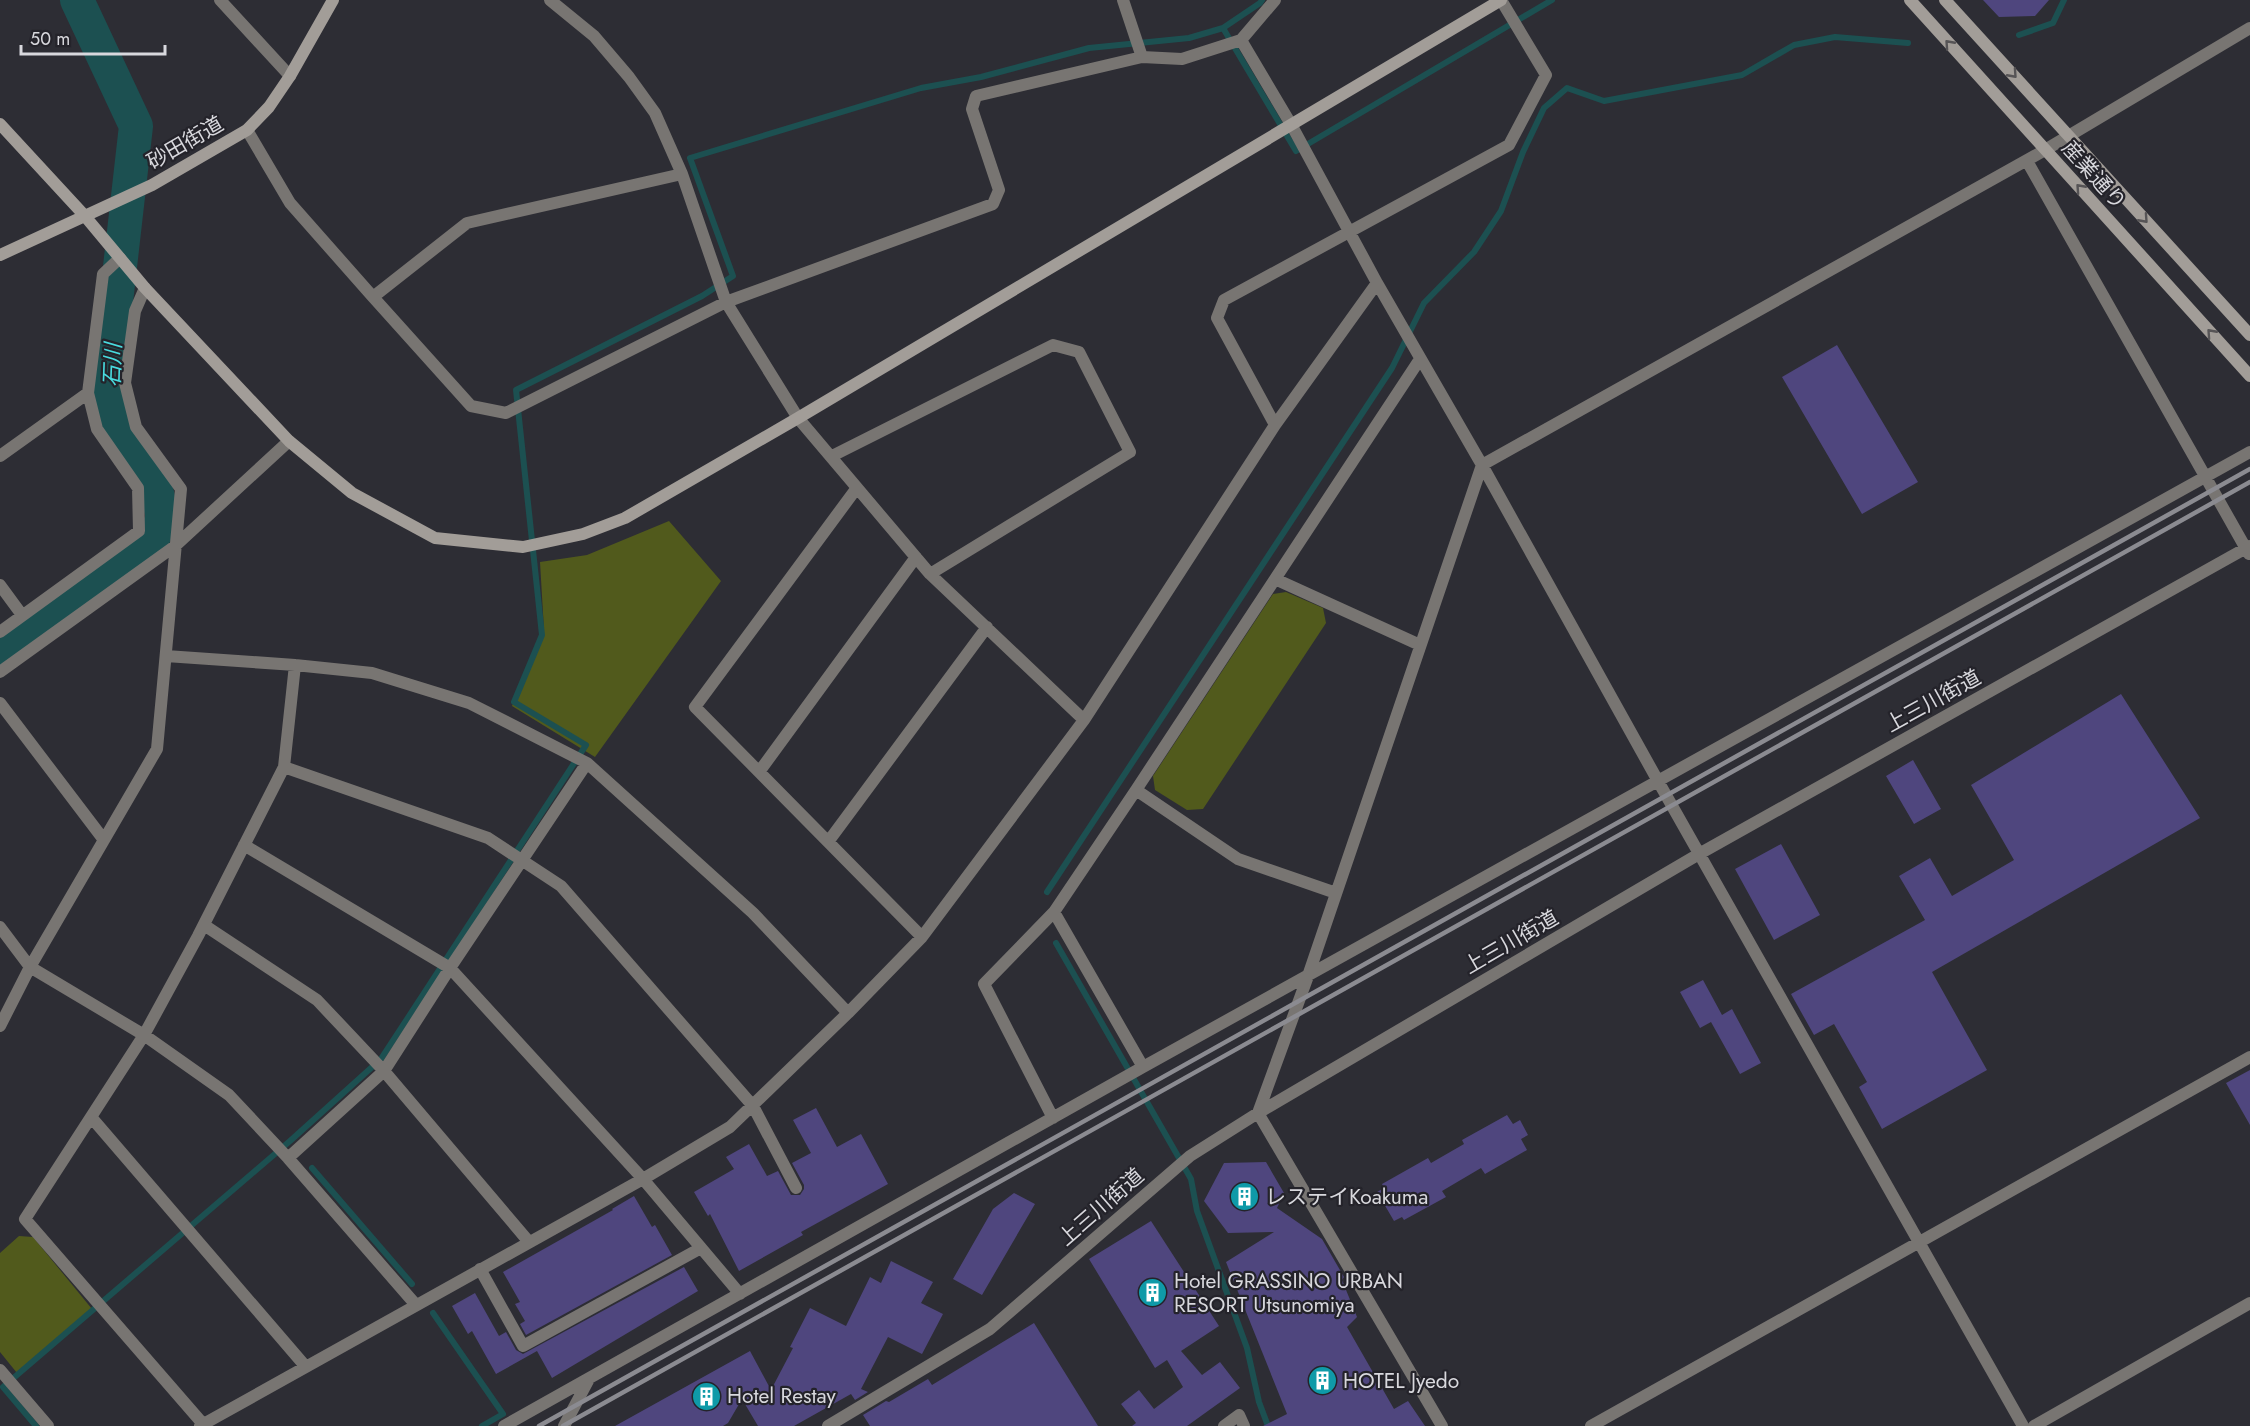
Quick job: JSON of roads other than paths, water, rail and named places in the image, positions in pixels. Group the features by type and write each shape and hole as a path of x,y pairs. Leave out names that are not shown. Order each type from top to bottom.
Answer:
{"street":[{"path":"220,0 290,76"},
{"name":"砂田街道","path":"0,255 152,185 248,130 269,107 290,76 333,0"},
{"path":"550,0 594,36 629,77 655,113 682,174 726,302 798,418 930,574 1084,720"},
{"path":"1124,0 1142,57"},
{"path":"248,130 290,204 471,406 506,412 726,302 993,204 999,190 972,109 976,96 1142,57 1182,58 1241,40 1275,0"},
{"path":"0,124 84,215 145,288 289,441 352,493 435,538 523,547 583,534 625,518 1292,126 1501,0 1546,75 1509,145 1224,300 1217,318 1275,425"},
{"name":"産業通り","path":"1910,0 2250,376"},
{"name":"産業通り","path":"1945,0 2250,335"},
{"path":"1442,1426 1258,1113 1308,976 1482,465 2045,150 2250,28"},
{"path":"1241,40 1292,126 1377,283 1482,465 2023,1426"},
{"path":"2027,160 2249,549"},
{"path":"373,297 467,224 682,174"},
{"path":"0,632 140,531 138,488 97,429 88,393 103,274 120,258"},
{"path":"295,665 284,766 204,925 144,1035 25,1219 202,1425 643,1179 730,1128 753,1106 922,937 1084,720 1275,425 1377,283"},
{"path":"0,1026 30,967 157,749 181,489 136,427 125,383 135,310 145,288"},
{"path":"832,456 1053,345 1079,352 1130,452 930,574"},
{"path":"1053,1118 984,984 1053,912 1420,359"},
{"path":"0,456 88,393"},
{"path":"0,672 175,546 289,441"},
{"path":"504,1426 1143,1067 2250,452"},
{"path":"856,489 695,707 922,937"},
{"name":"上三川街道","path":"828,1426 990,1329 1190,1156 1258,1113 1699,854 2249,549"},
{"path":"759,772 916,557"},
{"path":"1275,579 1420,645"},
{"path":"0,585 22,615"},
{"path":"828,842 987,627"},
{"path":"166,656 295,665 372,674 469,703 587,763 753,913 848,1013"},
{"path":"0,703 104,840"},
{"path":"288,1158 384,1071 587,763"},
{"path":"284,766 488,838 561,886 753,1106 796,1188"},
{"path":"1136,790 1238,859 1336,893"},
{"path":"244,845 450,968 643,1179 740,1294"},
{"path":"1053,912 1143,1067"},
{"path":"204,925 317,1000 384,1071 529,1242"},
{"path":"0,927 30,967 144,1035 229,1095 288,1158 416,1305"},
{"path":"1590,1426 2250,1057"},
{"path":"91,1117 306,1366"},
{"path":"480,1269 523,1347 701,1248"},
{"path":"2034,1426 2250,1303"},
{"path":"0,1370 48,1426"},
{"path":"564,1426 589,1378"},
{"path":"1224,1426 1239,1415 1244,1426"}],"waterway":[{"name":"石川","path":"0,652 151,542 163,518 155,485 115,426 107,381 136,126 77,0"},
{"path":"36,1426 3,1387 290,1141 381,1059 586,745 514,702 542,635 516,390 702,296 733,276 690,158 921,88 981,77 1089,48 1189,38 1223,28 1262,0"},
{"path":"1223,28 1296,151 1552,0"},
{"path":"2019,35 2053,23 2064,0"},
{"path":"1047,892 1392,368 1424,303 1474,252 1501,211 1523,152 1544,108 1567,88 1604,101 1742,75 1794,45 1835,37 1908,43"},
{"path":"1056,943 1191,1179 1197,1211 1247,1348 1259,1402 1268,1426"},
{"path":"312,1168 412,1284"},
{"path":"433,1313 503,1414 482,1426"}],"railway":[{"path":"539,1426 2250,469"},
{"path":"563,1426 2250,482"}],"place":[{"name":"レステイKoakuma","path":"1244,1197"},
{"name":"Hotel GRASSINO URBAN RESORT Utsunomiya","path":"1153,1293"},
{"name":"HOTEL Jyedo","path":"1322,1381"},
{"name":"Hotel Restay","path":"706,1396"}]}
